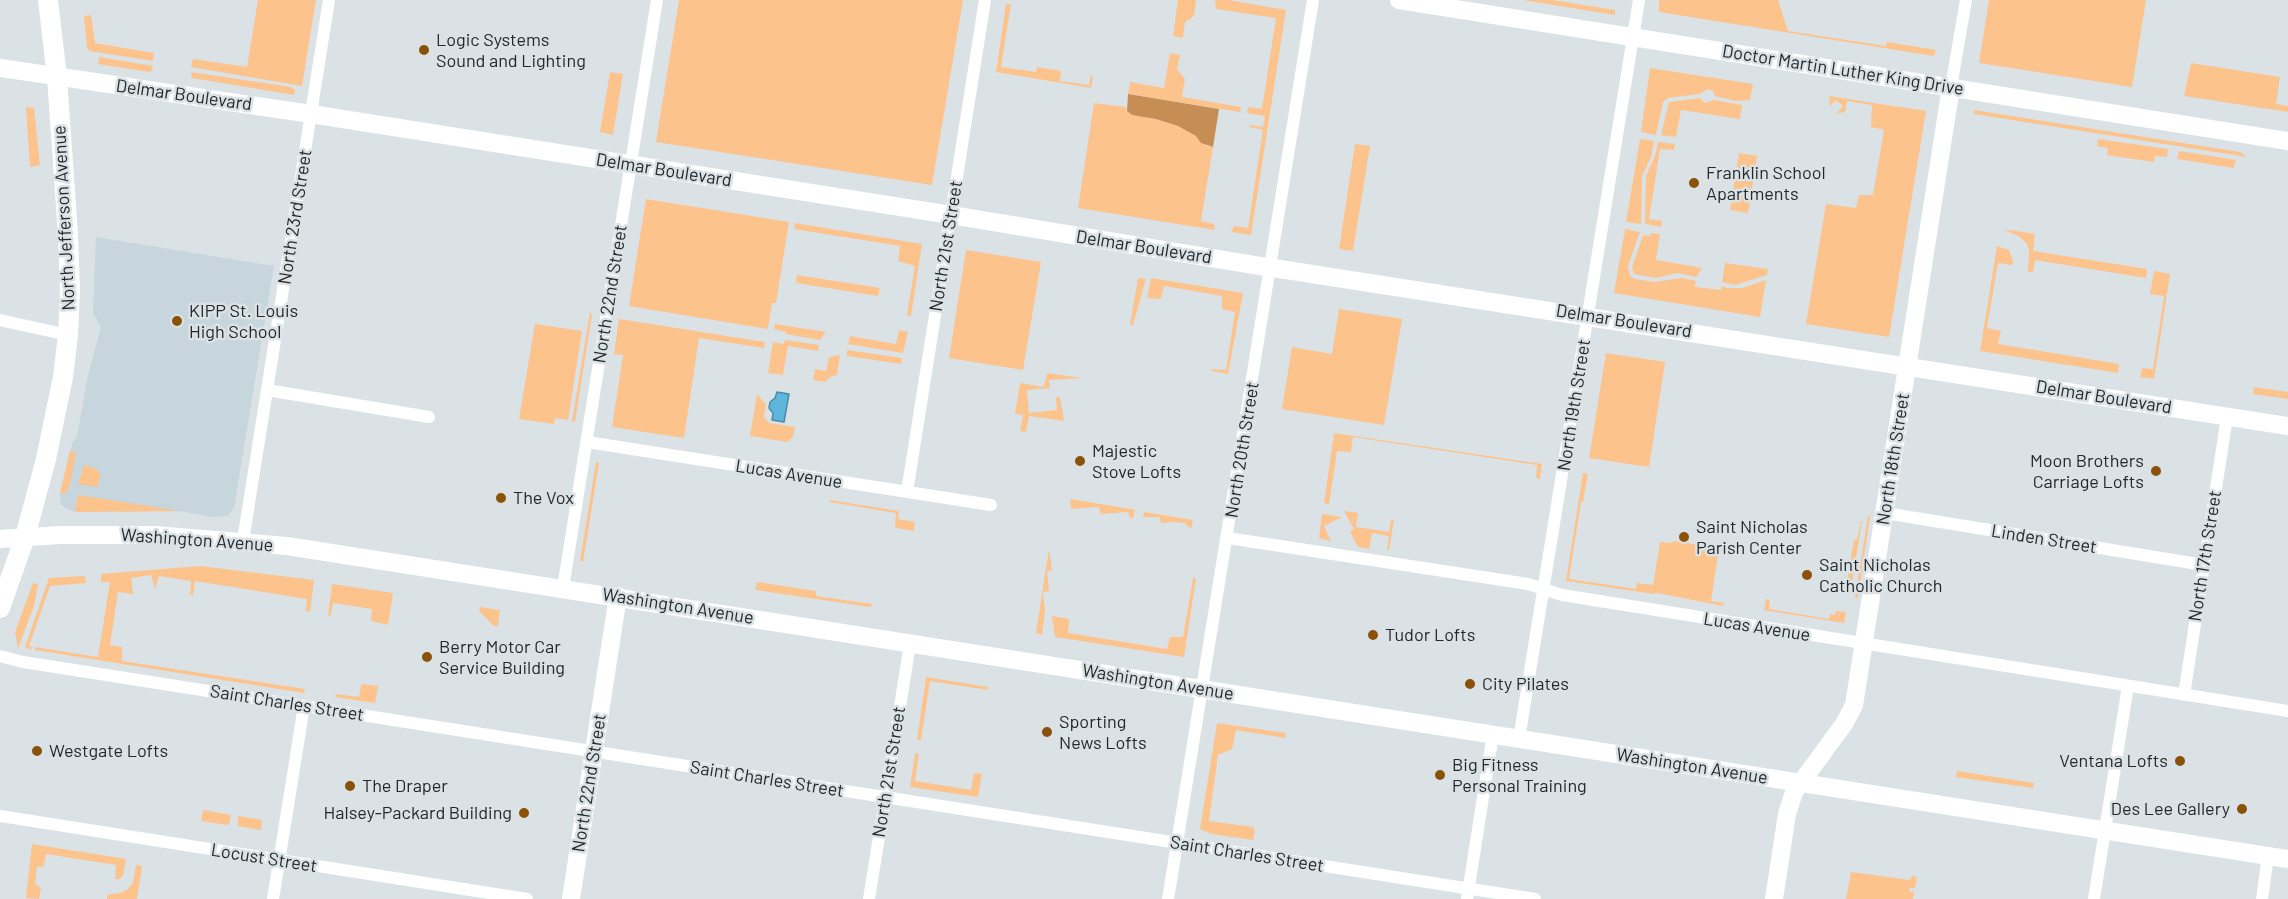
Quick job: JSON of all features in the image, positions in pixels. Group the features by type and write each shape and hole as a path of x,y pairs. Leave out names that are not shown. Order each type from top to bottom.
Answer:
{"main road":[{"name":"North Jefferson Avenue","path":"0,608 26,537 54,426 68,335 70,290 68,235 57,77 48,0"}],"street":[{"name":"North 23rd Street","path":"243,541 329,0"},
{"name":"North 22nd Street","path":"563,588 657,0"},
{"name":"North 21st Street","path":"907,492 985,0"},
{"name":"North 20th Street","path":"1168,899 1313,0"},
{"name":"Doctor Martin Luther King Drive","path":"1399,0 2288,141"},
{"name":"North 19th Street","path":"1519,739 1639,0"},
{"name":"North 18th Street","path":"1774,899 1787,814 1794,792 1850,715 1857,690 1966,0"},
{"name":"Delmar Boulevard","path":"0,68 631,164 1271,268 2288,426"},
{"path":"0,320 68,335"},
{"path":"267,390 429,417"},
{"name":"North 17th Street","path":"2184,695 2227,417"},
{"name":"Lucas Avenue","path":"587,442 991,505"},
{"name":"Linden Street","path":"1885,513 2204,565"},
{"name":"Washington Avenue","path":"0,539 155,535 243,541 563,588 2288,859"},
{"name":"Lucas Avenue","path":"1228,538 1528,584 1562,595 2288,711"},
{"name":"North 22nd Street","path":"571,899 618,597"},
{"name":"North 21st Street","path":"869,899 910,644"},
{"name":"Saint Charles Street","path":"0,656 23,662 1177,843 1467,894 1535,899"},
{"path":"2094,899 2127,686"},
{"path":"273,899 304,706"},
{"path":"1467,894 1493,734"},
{"name":"Locust Street","path":"0,816 528,899"},
{"path":"2262,899 2268,856"}],"shaded area":[{"path":"258,0 316,0 302,86 191,67 193,59 247,67"},
{"path":"679,0 963,0 932,185 656,142"},
{"path":"1178,0 1196,0 1194,16 1185,22 1183,38 1173,36"},
{"path":"1215,0 1228,0 1286,10 1251,235 1231,232 1234,226 1248,228 1263,130 1249,127 1250,125 1263,127 1265,116 1247,113 1248,107 1262,109 1276,18 1216,9"},
{"path":"1523,0 1552,0 1615,10 1615,15"},
{"path":"1659,0 1778,0 1788,31 1886,46 1887,42 1936,50 1934,56 1659,12"},
{"path":"1989,0 2146,0 2132,87 1979,63"},
{"path":"1006,4 1011,4 1001,67 1036,72 1037,67 1061,71 1060,81 1089,85 1091,76 1093,76 1091,88 996,72"},
{"path":"91,15 95,43 154,53 153,61 90,51 87,48 84,16"},
{"path":"1170,53 1180,55 1177,69 1185,79 1182,97 1241,107 1240,112 1128,94 1130,82 1164,88"},
{"path":"99,57 153,66 150,72 98,64"},
{"path":"2191,63 2280,77 2276,104 2288,106 2288,112 2184,96"},
{"path":"1650,68 1753,84 1750,100 1736,101 1715,96 1713,91 1708,89 1700,94 1668,98 1663,102 1656,135 1641,132"},
{"path":"191,72 291,87 295,90 294,95 192,78"},
{"path":"610,72 623,74 613,135 600,132"},
{"path":"1128,94 1219,109 1213,147 1201,143 1196,136 1178,126 1132,115 1127,111"},
{"path":"1829,96 1926,111 1889,337 1806,324 1826,204 1856,208 1859,195 1873,195 1884,130 1871,127 1872,105 1847,101 1845,112 1837,113 1843,106 1835,100 1830,107"},
{"path":"1700,98 1705,103 1714,100 1742,105 1740,119 1681,110 1676,137 1661,135 1669,102"},
{"path":"1094,103 1126,107 1132,115 1178,126 1196,136 1207,146 1213,147 1201,221 1214,224 1215,230 1078,208"},
{"path":"26,107 34,108 40,165 30,167"},
{"path":"1974,110 2240,152 2247,157 1974,114"},
{"path":"1640,139 1654,141 1651,157 1642,176 1641,224 1626,222"},
{"path":"2098,139 2168,149 2167,157 2155,156 2154,162 2107,155 2108,148 2097,146"},
{"path":"1658,142 1675,144 1674,150 1660,149 1649,219 1662,221 1661,227 1646,224 1645,221 1646,176 1655,156"},
{"path":"1355,144 1370,146 1353,251 1339,249"},
{"path":"2179,151 2236,160 2234,168 2177,159"},
{"path":"1739,153 1757,156 1748,213 1730,210"},
{"path":"646,199 789,222 776,303 772,303 768,329 629,306"},
{"path":"795,223 922,244 911,316 907,315 915,266 898,261 900,246 794,229"},
{"path":"1625,229 1640,232 1628,266 1630,276 1654,282 1682,278 1696,281 1695,287 1721,290 1722,286 1742,288 1766,280 1760,317 1614,293"},
{"path":"2003,229 2035,234 2033,251 2147,269 2146,278 2035,260 2033,272 2028,272 2029,249 2027,244 2020,237"},
{"path":"1651,233 1660,234 1656,260 1702,268 1696,277 1677,273 1656,278 1634,274 1632,267 1643,235 1650,236"},
{"path":"96,237 274,266 234,508 228,516 213,517 179,511 75,512 61,503 60,493 72,444 77,436 88,375 101,327 93,313"},
{"path":"1997,246 2009,250 2013,261 2012,265 1998,263 1987,328 2001,331 1998,344 2119,364 2118,373 1980,351"},
{"path":"966,250 1041,262 1023,370 949,358"},
{"path":"1725,263 1768,269 1767,275 1735,285 1722,282"},
{"path":"2154,271 2170,274 2154,379 2140,377 2142,368 2153,369 2164,296 2150,294"},
{"path":"797,275 880,288 878,296 796,283"},
{"path":"1138,278 1146,279 1133,325 1130,325"},
{"path":"1151,278 1243,293 1228,374 1211,369 1226,370 1235,312 1222,309 1222,296 1164,286 1161,299 1147,298"},
{"path":"1339,309 1402,319 1384,425 1282,409 1292,347 1332,354"},
{"path":"590,312 592,315 575,422 572,421"},
{"path":"619,319 765,342 764,348 699,338 684,438 612,427 623,355 614,354"},
{"path":"535,324 582,331 568,420 555,418 554,424 519,419"},
{"path":"775,324 826,332 820,340 786,334 786,332 774,329"},
{"path":"899,330 908,332 903,353 848,344 850,336 896,344"},
{"path":"785,340 819,345 818,351 788,346 783,375 768,373 773,342 784,344"},
{"path":"847,350 902,358 901,364 847,356"},
{"path":"1606,353 1665,362 1649,467 1589,458"},
{"path":"840,355 837,375 825,382 813,380 815,369 826,371 829,357"},
{"path":"1047,373 1082,378 1049,380 1050,388 1027,390 1029,413 1057,410 1056,397 1060,397 1064,421 1029,416 1026,432 1020,431 1023,415 1015,414 1020,383 1044,387"},
{"path":"2254,387 2288,392 2288,399 2253,394"},
{"path":"757,394 766,405 764,417 769,423 795,427 793,437 787,442 750,436"},
{"path":"1334,433 1542,464 1540,479 1536,478 1537,465 1353,437 1351,452 1337,451 1329,504 1324,503"},
{"path":"70,451 76,452 70,484 65,494 60,493"},
{"path":"596,462 599,463 583,562 580,561"},
{"path":"84,465 100,473 98,487 78,484"},
{"path":"1583,473 1588,474 1583,502 1581,502 1569,579 1636,589 1637,583 1653,585 1660,542 1672,543 1673,541 1719,548 1711,601 1724,603 1723,606 1657,593 1566,581"},
{"path":"78,495 179,511 75,512"},
{"path":"1070,499 1135,510 1133,518 1130,518 1128,512 1101,514 1099,507 1071,509"},
{"path":"830,500 899,511 898,519 915,522 914,531 896,528 896,513 830,502"},
{"path":"1344,511 1358,513 1356,527 1389,532 1391,520 1394,520 1389,550 1387,550 1389,536 1372,533 1369,549 1358,547 1350,532 1354,529"},
{"path":"1144,512 1193,520 1191,529 1185,523 1161,523 1159,517 1143,517"},
{"path":"1322,514 1342,517 1324,526 1331,541 1319,538"},
{"path":"1868,516 1870,516 1858,598 1855,597"},
{"path":"1861,521 1851,589 1846,588 1854,540 1857,540"},
{"path":"1049,549 1052,570 1047,571 1049,591 1043,592 1045,611 1042,635 1036,633"},
{"path":"200,566 314,580 310,612 306,611 307,599 195,581 193,595 190,595 191,581 159,576 155,589 151,575 131,578 133,594 118,592 110,645 122,647 122,661 305,689 304,693 35,650 35,647 98,657 110,582 101,582 101,574"},
{"path":"85,576 86,583 50,586 29,646 32,647 31,650 25,647 49,578"},
{"path":"1193,578 1196,578 1184,657 1055,637 1052,616 1069,619 1068,633 1167,649 1170,637 1183,637"},
{"path":"757,582 816,591 816,596 873,604 870,607 755,590"},
{"path":"33,583 38,584 34,606 18,648 15,632"},
{"path":"332,584 393,593 388,625 371,621 372,609 333,603 331,615 328,616"},
{"path":"1766,599 1770,600 1769,609 1829,619 1830,614 1835,615 1836,611 1846,612 1844,623 1764,610"},
{"path":"480,607 500,610 498,626 494,626 479,611"},
{"path":"926,677 988,687 988,690 930,681 921,740 917,740"},
{"path":"363,684 378,686 375,703 335,697 336,694 359,697"},
{"path":"1217,723 1286,733 1285,738 1236,730 1232,749 1218,755 1209,821 1253,827 1255,831 1253,840 1212,834 1200,829"},
{"path":"915,753 919,754 915,781 971,790 974,773 982,774 978,797 910,787"},
{"path":"1957,771 2034,783 2033,788 1956,777"},
{"path":"203,810 231,815 229,824 201,821"},
{"path":"238,816 262,820 261,830 238,826"},
{"path":"32,844 126,859 123,875 120,879 115,879 116,865 46,854 44,866 37,867 35,884 41,888 39,899 26,898"},
{"path":"136,865 142,866 137,899 107,899 107,895 127,890 133,883"},
{"path":"1851,872 1910,880 1912,876 1917,877 1915,888 1910,888 1909,891 1914,892 1913,899 1846,899"}],"water":[{"path":"777,392 789,394 784,422 772,420 773,413 769,408"}],"place":[{"name":"Logic Systems Sound and Lighting","path":"424,50"},
{"name":"Franklin School Apartments","path":"1694,183"},
{"name":"KIPP St. Louis High School","path":"177,321"},
{"name":"Majestic Stove Lofts","path":"1080,461"},
{"name":"Moon Brothers Carriage Lofts","path":"2156,471"},
{"name":"The Vox","path":"501,498"},
{"name":"Saint Nicholas Parish Center","path":"1684,537"},
{"name":"Saint Nicholas Catholic Church","path":"1807,575"},
{"name":"Tudor Lofts","path":"1373,635"},
{"name":"Berry Motor Car Service Building","path":"427,657"},
{"name":"City Pilates","path":"1470,684"},
{"name":"Sporting News Lofts","path":"1047,732"},
{"name":"Westgate Lofts","path":"37,751"},
{"name":"Ventana Lofts","path":"2180,761"},
{"name":"Big Fitness Personal Training","path":"1440,775"},
{"name":"The Draper","path":"350,786"},
{"name":"Des Lee Gallery","path":"2242,809"},
{"name":"Halsey-Packard Building","path":"524,813"}]}
